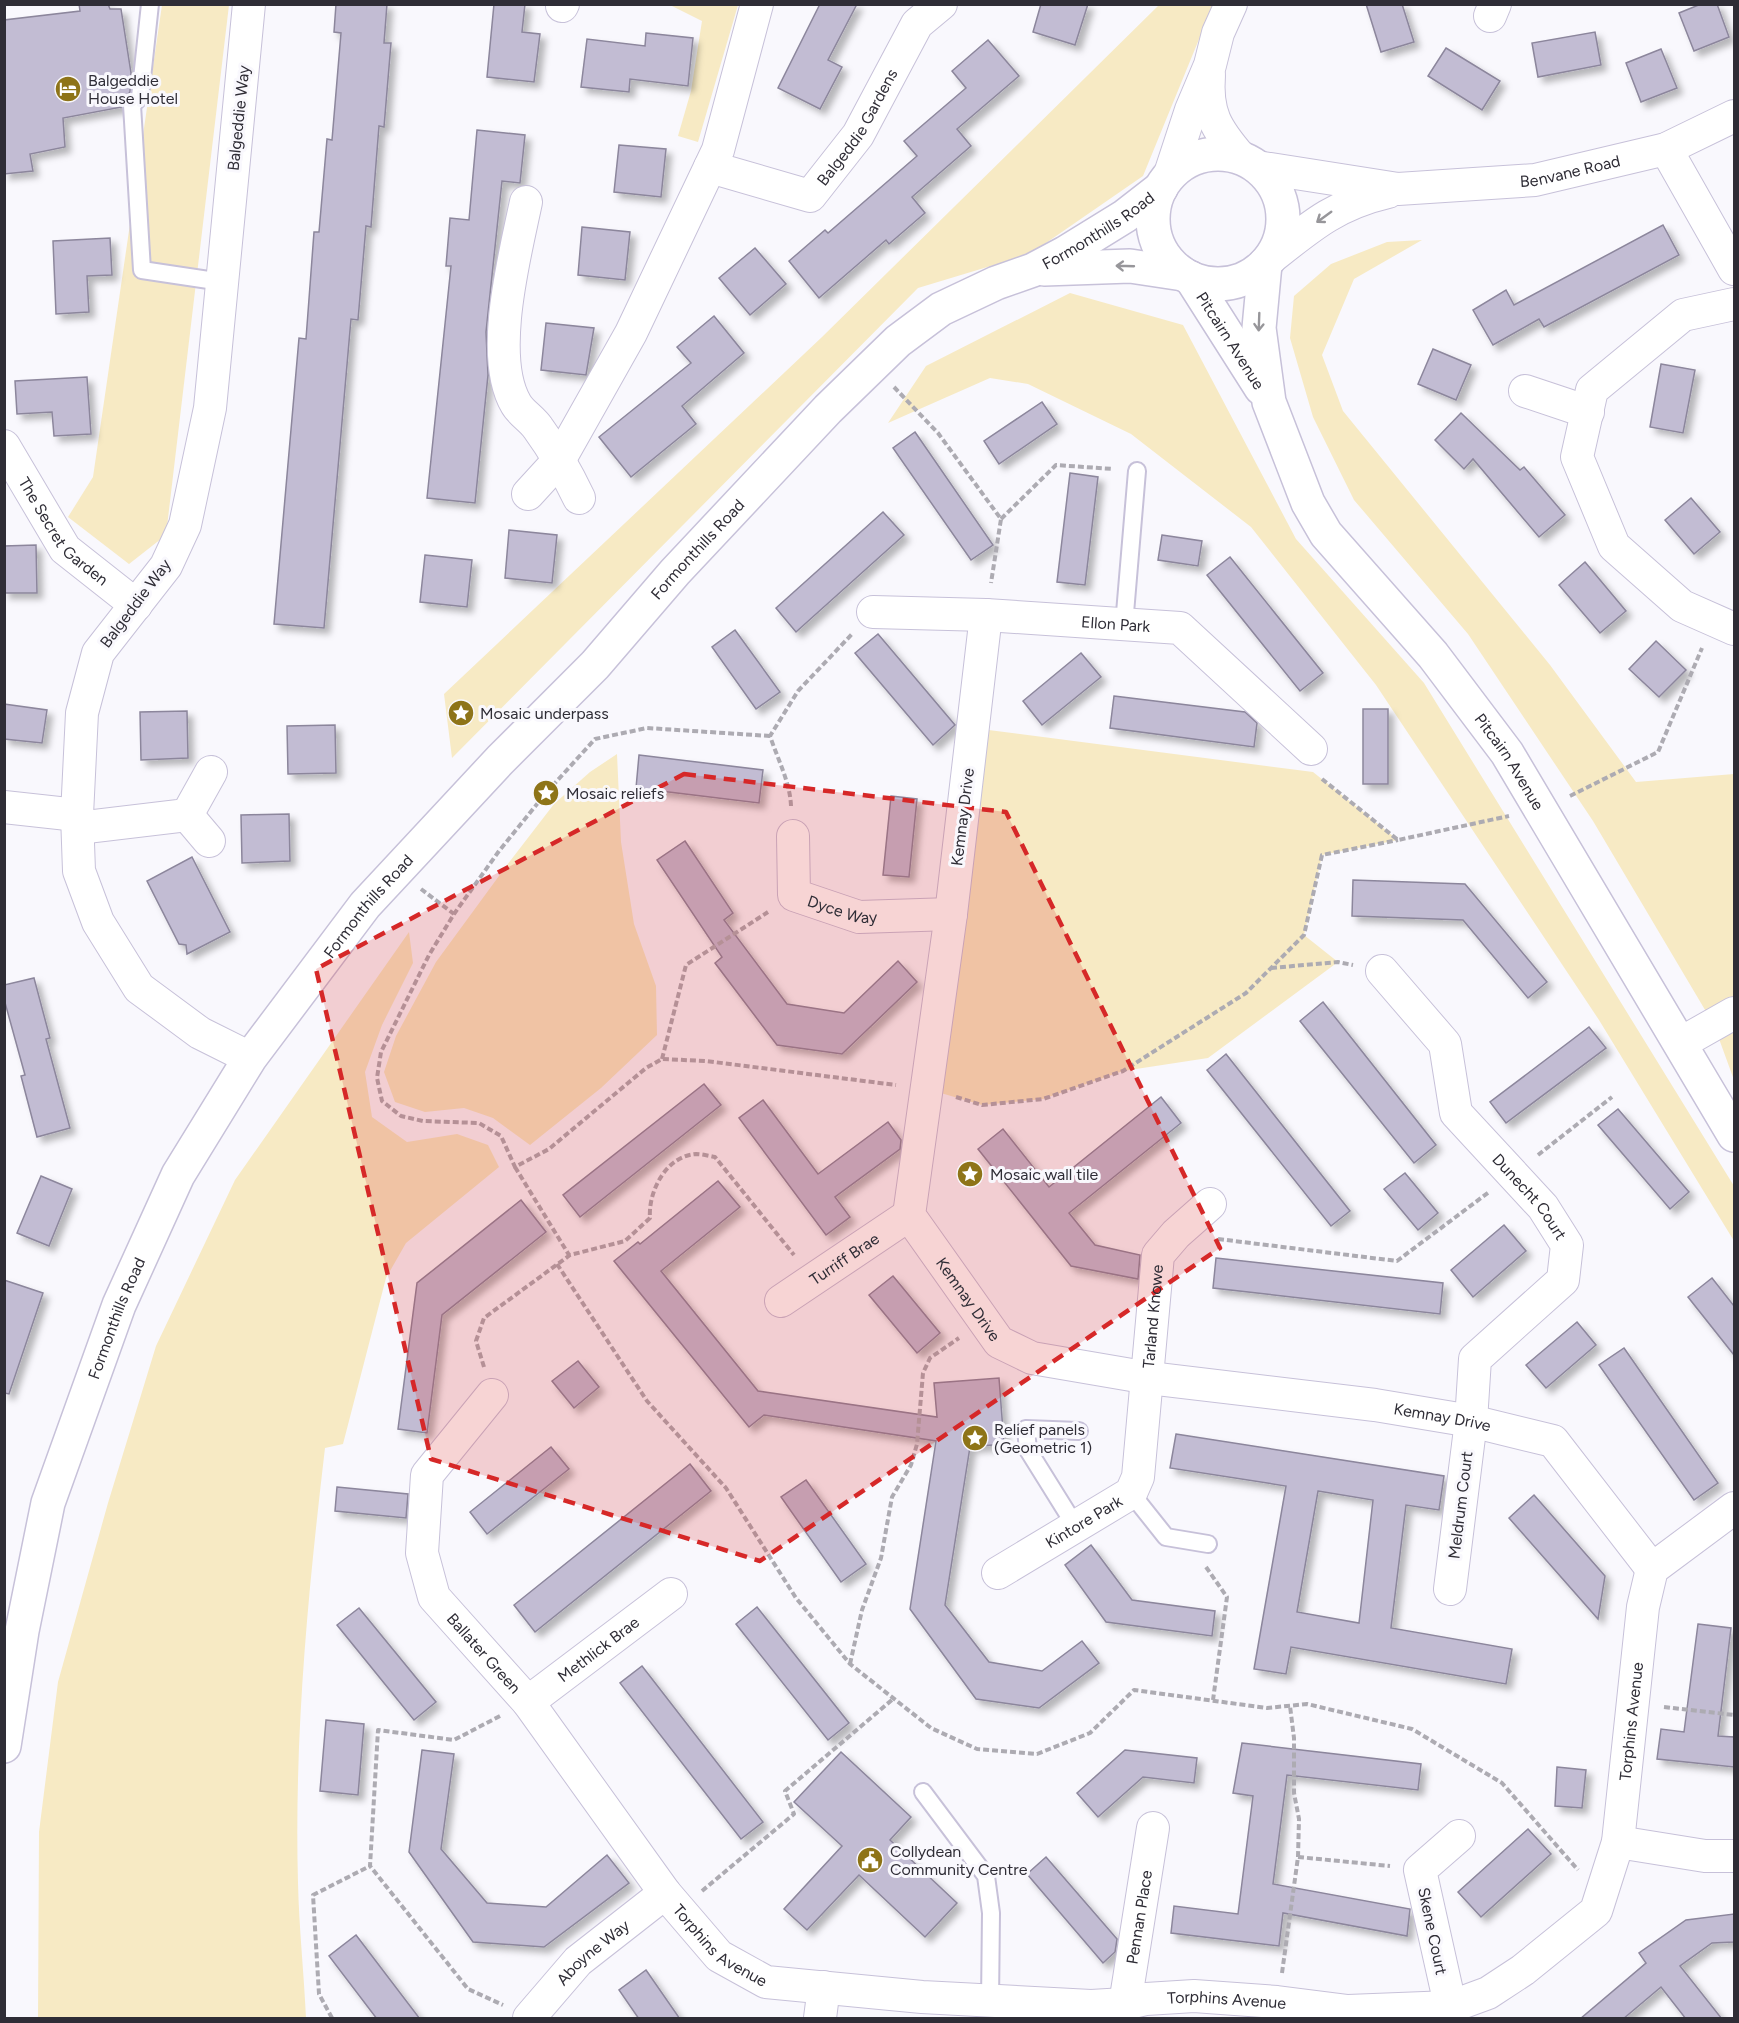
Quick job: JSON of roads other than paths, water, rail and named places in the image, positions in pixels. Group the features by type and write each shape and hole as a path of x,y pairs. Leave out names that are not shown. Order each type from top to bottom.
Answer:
{"street":[{"name":"Balgeddie Way","path":"249,4 210,408 185,525 166,566 98,653 82,713 78,821 79,871 98,922 139,988 200,1033 250,1058"},
{"path":"528,494 560,459 631,333 718,150 757,4"},
{"name":"Balgeddie Gardens","path":"710,167 810,196 858,135 917,24 941,4"},
{"path":"1165,181 1186,161 1206,154 1228,154 1249,163 1267,175 1279,193 1284,215 1282,237 1269,261 1256,273 1236,283 1215,285 1187,276 1162,254 1154,234 1152,213 1210,65 1218,33 1231,4"},
{"path":"1210,65 1208,95 1217,130 1249,163"},
{"name":"Benvane Road","path":"1269,261 1333,210 1362,198 1398,189 1535,180 1666,149 1734,116"},
{"path":"1666,149 1734,268"},
{"name":"Benvane Road","path":"1249,163 1398,189"},
{"name":"Formonthills Road","path":"4,1746 22,1631 48,1503 95,1371 119,1305 178,1174 250,1058 365,906 399,872 500,760 595,664 675,572 873,364 898,341 941,309 996,283 1033,270 1125,216 1165,181"},
{"path":"526,202 508,289 506,378 516,405 536,424 560,459 579,498"},
{"name":"Pitcairn Avenue","path":"1269,261 1258,328 1269,402"},
{"name":"Formonthills Road","path":"1033,270 1130,266 1187,276"},
{"name":"Pitcairn Avenue","path":"1187,276 1230,336 1269,402 1304,495 1326,534 1433,656 1508,753 1734,1135"},
{"path":"1724,624 1682,606 1614,546 1577,457 1593,390 1683,315 1734,304"},
{"path":"1525,392 1588,412"},
{"name":"The Secret Garden","path":"4,446 65,549 136,605"},
{"name":"Ellon Park","path":"873,612 986,615 1180,628 1311,749"},
{"name":"Kemnay Drive","path":"986,615 951,914 909,1215 999,1342 1032,1358 1149,1378 1375,1405 1471,1421 1553,1441 1652,1569"},
{"path":"188,815 211,772"},
{"path":"4,807 78,821 188,815"},
{"path":"188,815 209,841"},
{"name":"Dyce Way","path":"793,836 794,895 859,917 951,914"},
{"name":"Dunecht Court","path":"1382,971 1445,1044 1456,1113 1543,1207 1567,1245 1563,1280 1475,1359 1471,1421"},
{"path":"1681,1043 1734,1013"},
{"name":"Tarland Knowe","path":"1149,1378 1158,1255 1176,1233 1210,1204"},
{"name":"Turriff Brae","path":"781,1301 909,1215"},
{"name":"Kintore Park","path":"998,1573 1131,1493 1138,1477 1149,1378"},
{"name":"Ballater Green","path":"492,1395 427,1475 422,1553 434,1598 528,1702 672,1902"},
{"name":"Meldrum Court","path":"1450,1589 1471,1421"},
{"path":"1652,1569 1734,1508"},
{"name":"Torphins Avenue","path":"672,1902 719,1956 766,1982 990,2002 1138,2007 1194,1996 1277,2002 1348,2011 1451,2013 1523,1971 1596,1911 1618,1842 1643,1607 1652,1569"},
{"name":"Methlick Brae","path":"528,1702 671,1594"},
{"name":"Pennan Place","path":"1138,2007 1153,1828"},
{"name":"Skene Court","path":"1451,2013 1420,1870 1459,1836"},
{"path":"1618,1842 1705,1856 1734,1856"},
{"name":"Aboyne Way","path":"529,2018 578,1961 672,1902"},
{"path":"820,2019 824,1987"}],"lane":[{"path":"150,4 140,97 132,105 142,270 222,282"},
{"path":"1124,625 1137,471"},
{"path":"1076,1527 1028,1450 1026,1428 1079,1431"},
{"path":"1131,1493 1167,1537 1208,1544"},
{"path":"923,1792 986,1876 991,1913 990,2002"}],"place":[{"name":"Balgeddie House Hotel","path":"68,89"},
{"name":"Mosaic underpass","path":"461,713"},
{"name":"Mosaic reliefs","path":"546,793"},
{"name":"Mosaic wall tile","path":"970,1174"},
{"name":"Relief panels (Geometric 1)","path":"975,1438"},
{"name":"Collydean Community Centre","path":"870,1860"}]}
